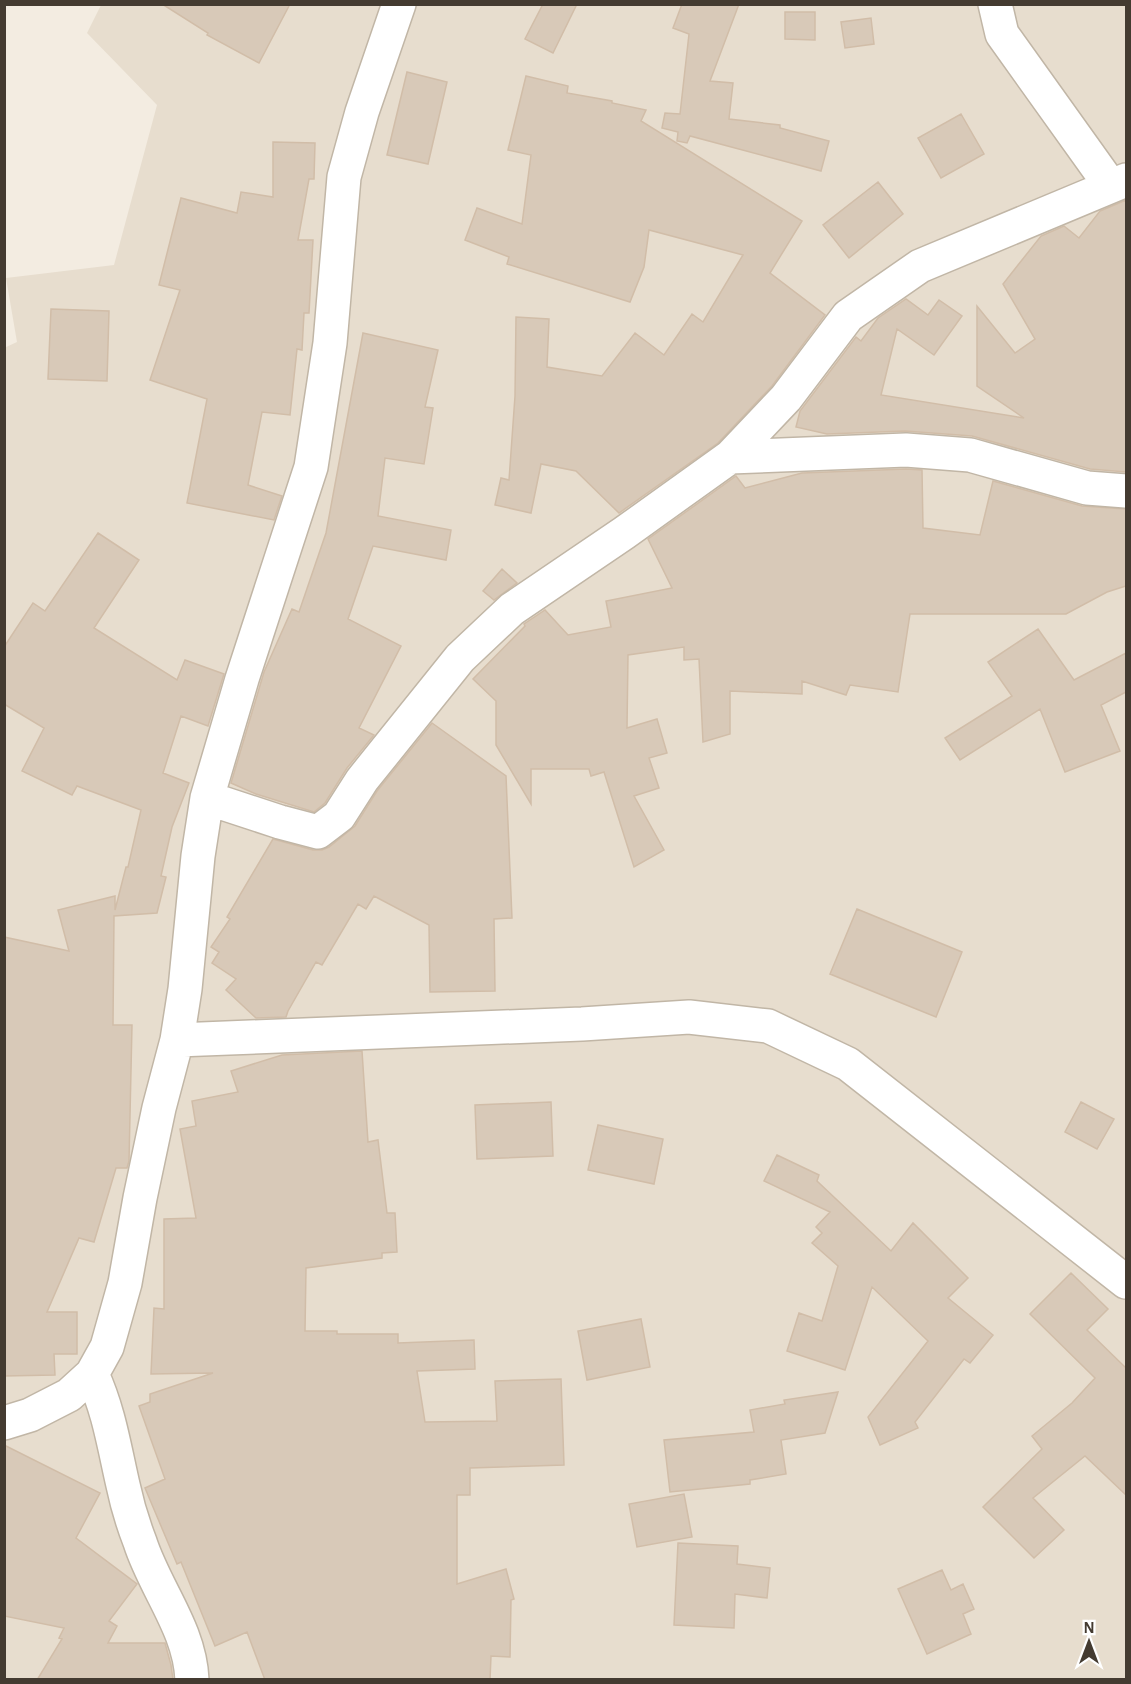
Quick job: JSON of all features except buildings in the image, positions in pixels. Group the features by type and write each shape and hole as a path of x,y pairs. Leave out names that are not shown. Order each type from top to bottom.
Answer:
{"street":[{"path":"4,1423 30,1415 69,1395 92,1374 107,1347 125,1283 145,1175 177,1040 207,798 242,679 311,467 330,343 344,177 362,112 399,4"},
{"path":"207,798 280,822 318,831 339,816 362,780 460,658 512,609 730,457 786,398 848,316 920,266 1118,183 1002,34 995,4"},
{"path":"730,457 906,450 970,455 1087,488 1126,491"},
{"path":"177,1040 582,1024 689,1017 768,1026 848,1064 1126,1282"},
{"path":"92,1374 109,1418 123,1488 141,1545 180,1629 191,1663 192,1680"}],"shaded area":[{"path":"101,5 1126,5 1126,1679 5,1680 4,348 17,342 6,278 114,265 157,105 87,33"}]}
